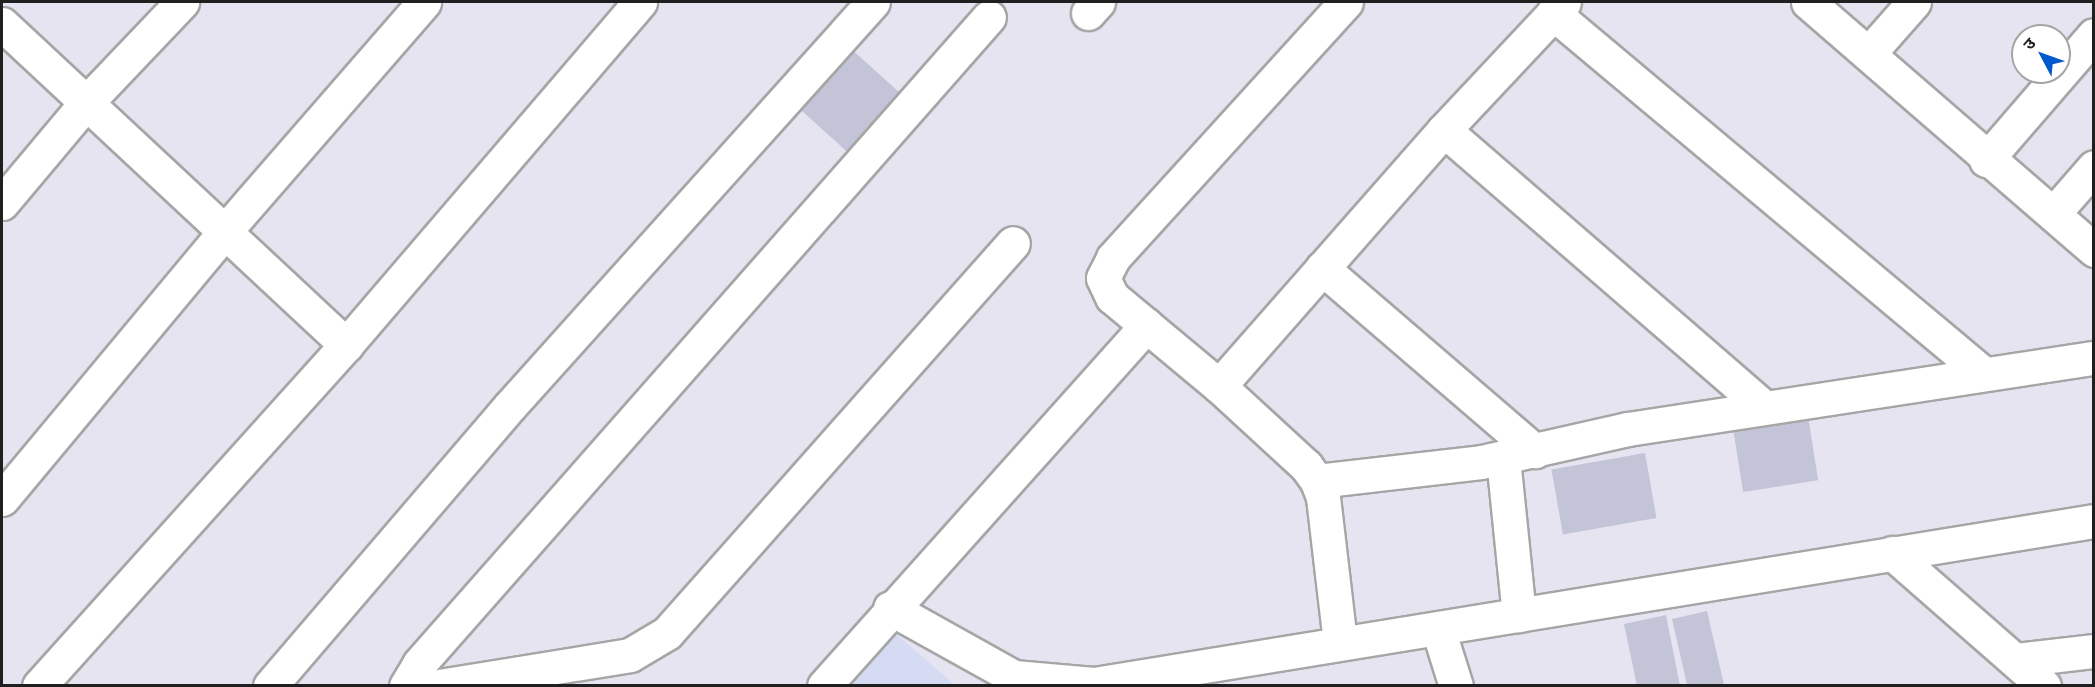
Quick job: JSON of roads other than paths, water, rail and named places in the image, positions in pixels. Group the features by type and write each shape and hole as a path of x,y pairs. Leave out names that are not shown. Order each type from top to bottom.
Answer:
{"street":[{"path":"2,202 85,104 182,2"},
{"path":"2,500 226,230 424,2"},
{"path":"39,686 346,345 640,2"},
{"path":"270,686 510,406 873,2"},
{"path":"1340,642 1323,497 1317,481 1306,466 1105,288 1105,268 1346,2"},
{"path":"1808,2 1869,53 1986,160 2094,250"},
{"path":"1869,53 1914,2"},
{"path":"1219,387 1444,130 1559,7 1984,374"},
{"path":"406,686 419,664 988,17"},
{"path":"2,24 85,104 226,230 346,345"},
{"path":"1986,160 2094,35"},
{"path":"1444,130 1764,407"},
{"path":"2053,214 2094,167"},
{"path":"439,686 630,655 667,633 1013,243"},
{"path":"1322,268 1535,451"},
{"path":"824,686 890,608 1147,325"},
{"path":"1317,481 1503,458 1628,429 2094,358"},
{"path":"1503,458 1519,615"},
{"path":"890,608 994,669 1022,679 1094,684 1190,678 1340,642 1438,629 2094,520"},
{"path":"1892,553 2044,686"},
{"path":"1438,629 1456,686"},
{"path":"2016,660 2094,651"}]}
